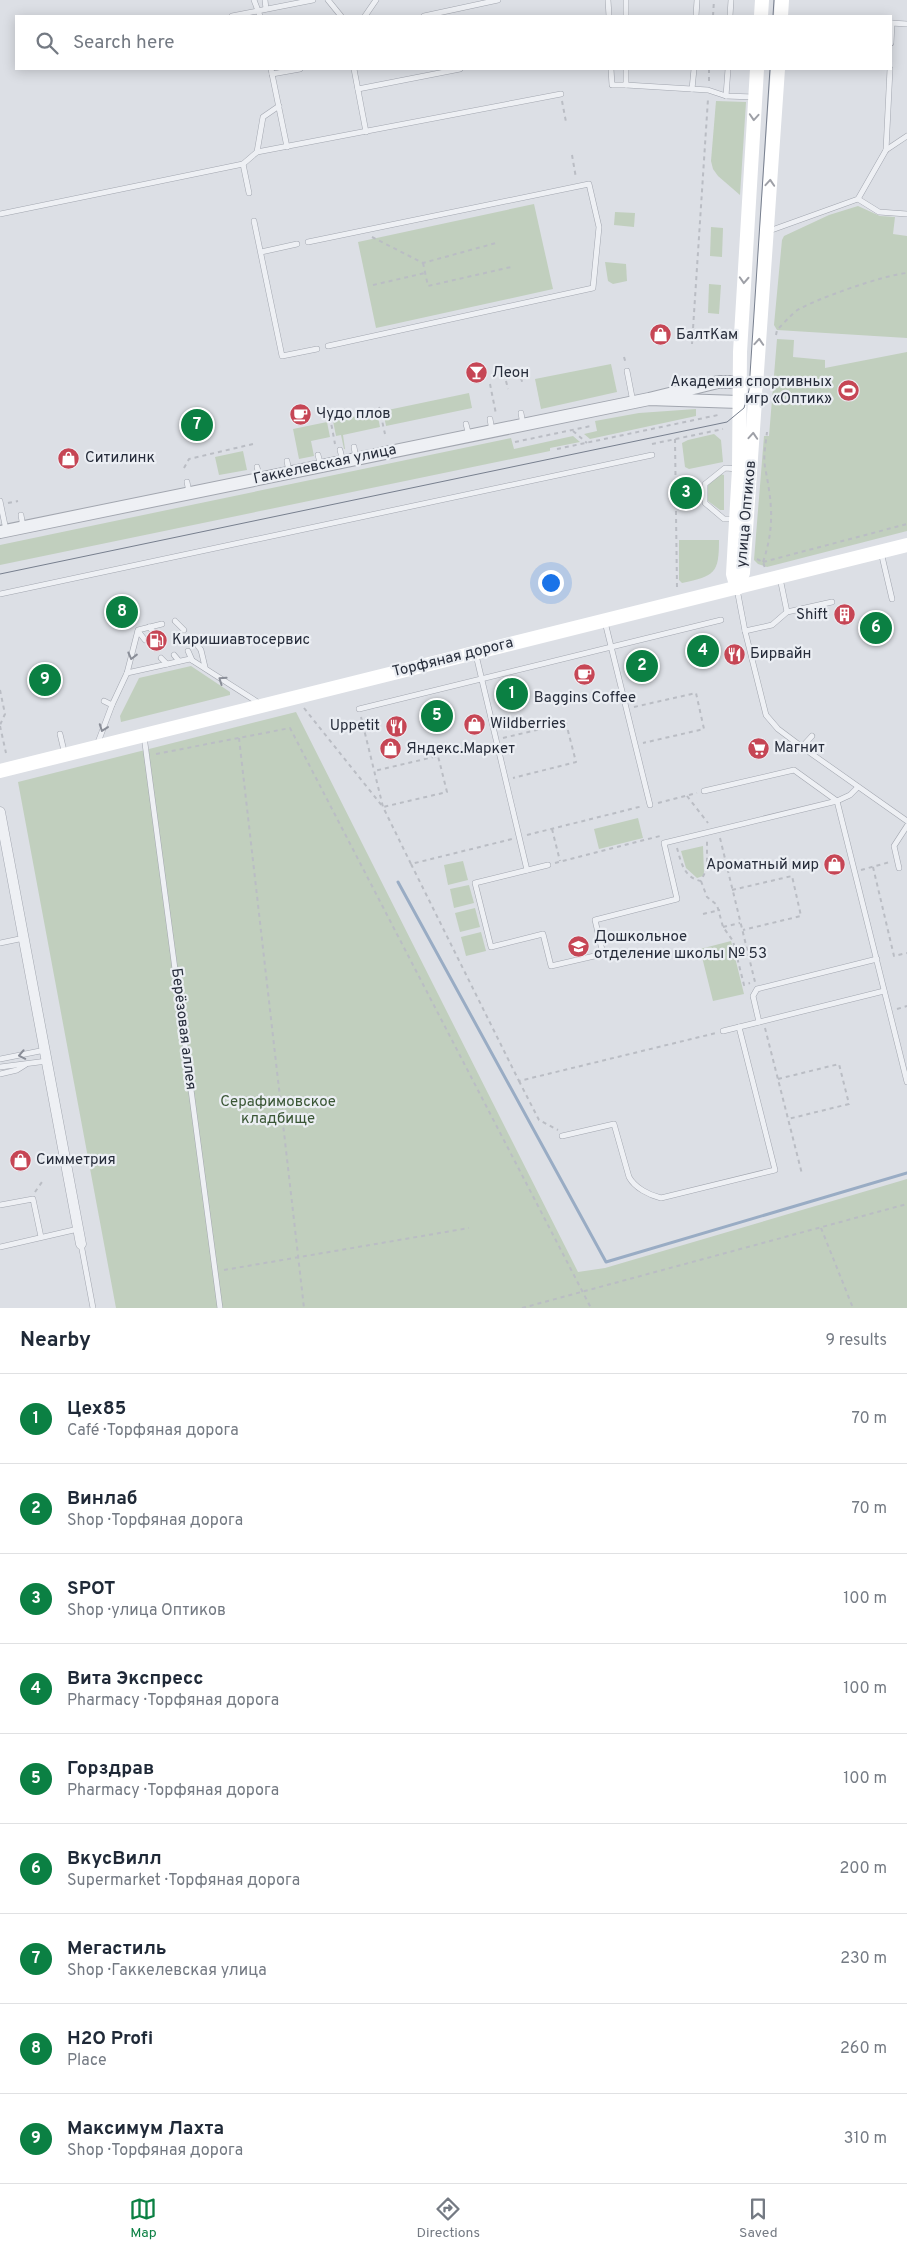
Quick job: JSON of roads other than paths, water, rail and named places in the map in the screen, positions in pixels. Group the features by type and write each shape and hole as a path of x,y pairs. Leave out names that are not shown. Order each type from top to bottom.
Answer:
{"main road":[{"path":"761,15 762,0"},
{"path":"781,15 782,0"},
{"name":"улица Оптиков","path":"737,588 733,574 739,468 739,402 758,70"},
{"name":"улица Оптиков","path":"737,588 743,574 778,70"},
{"name":"Торфяная дорога","path":"0,771 907,545"}],"street":[{"name":"Гаккелевская улица","path":"3,531 22,521 468,430 494,427 522,419 649,399 718,382 740,382 756,390"},
{"path":"739,402 756,390"},
{"name":"Гаккелевская улица","path":"649,399 739,402"},
{"path":"0,812 3,848 24,938 81,1244"}],"lane":[{"path":"254,0 259,13"},
{"path":"265,0 266,9"},
{"path":"241,15 259,13 266,9 313,0"},
{"path":"328,0 340,15"},
{"path":"365,15 376,0"},
{"path":"429,15 498,0"},
{"path":"608,0 609,15"},
{"path":"626,0 626,15"},
{"path":"696,15 697,0"},
{"path":"730,15 731,0"},
{"path":"892,23 907,24"},
{"path":"287,147 272,72 291,70"},
{"path":"354,70 366,132"},
{"path":"358,89 455,70"},
{"path":"611,70 612,85 708,90 726,96 756,97"},
{"path":"626,70 626,85"},
{"path":"692,89 694,70"},
{"path":"726,96 728,70"},
{"path":"886,150 890,70"},
{"path":"0,214 243,164 257,152 561,94"},
{"path":"257,152 263,117 279,106"},
{"path":"767,232 858,199 886,150 907,136"},
{"path":"243,164 249,193"},
{"path":"308,242 589,184 599,227 593,288 328,346"},
{"path":"858,199 879,212 907,214"},
{"path":"254,221 282,356 317,348"},
{"path":"261,252 297,244"},
{"path":"627,370 633,402"},
{"path":"0,594 652,454"},
{"path":"736,519 724,519 705,503 705,484 725,468 739,468"},
{"path":"0,501 3,531"},
{"path":"881,552 892,598"},
{"path":"779,577 786,612"},
{"path":"737,588 745,631 766,715 778,728 802,747 907,821"},
{"path":"745,631 772,625 786,612 832,602"},
{"path":"358,709 721,620"},
{"path":"605,621 650,805"},
{"path":"175,622 184,630"},
{"path":"138,631 162,624"},
{"path":"149,627 158,638"},
{"path":"138,631 146,640"},
{"path":"96,747 127,673 138,631"},
{"path":"198,646 201,650 205,667"},
{"path":"188,651 192,660"},
{"path":"476,652 527,870"},
{"path":"174,655 179,661"},
{"path":"161,658 167,664"},
{"path":"127,673 179,661 192,660 264,706"},
{"path":"104,700 112,705"},
{"path":"60,734 65,755"},
{"name":"Берёзовая аллея","path":"144,735 148,750 220,1308"},
{"path":"802,747 812,736"},
{"path":"704,791 794,770 837,801 907,1082"},
{"path":"548,865 475,883 491,947 543,934 550,966 603,954 595,920 677,899 664,843 837,801 850,795 858,787"},
{"path":"900,868 894,846 907,826"},
{"path":"0,943 24,938"},
{"path":"761,1021 753,996 756,989 877,959"},
{"path":"723,1031 884,991"},
{"path":"565,1136 614,1124 632,1183 661,1198 775,1170 739,1027"},
{"path":"0,1059 45,1050"},
{"path":"0,1067 47,1061"},
{"path":"0,1074 17,1070 26,1065"},
{"path":"0,1205 33,1199 40,1238"},
{"path":"0,1247 78,1229"},
{"path":"81,1244 93,1308"}],"waterway":[{"path":"398,882 606,1262 907,1173"}],"tram line":[{"path":"773,15 774,0"},
{"path":"0,574 727,422 744,408 749,390 770,70"}],"place":[{"name":"БалтКам","path":"660,335"},
{"name":"Леон","path":"476,373"},
{"name":"Академия спортивных игр «Оптик»","path":"848,391"},
{"name":"Чудо плов","path":"300,414"},
{"name":"Мегастиль","path":"197,425"},
{"name":"Ситилинк","path":"69,458"},
{"name":"SPOT","path":"686,493"},
{"name":"H2O Profi","path":"122,612"},
{"name":"Shift","path":"844,615"},
{"name":"ВкусВилл","path":"876,628"},
{"name":"Киришиавтосервис","path":"156,640"},
{"name":"Вита Экспресс","path":"703,651"},
{"name":"Бирвайн","path":"734,654"},
{"name":"Винлаб","path":"642,666"},
{"name":"Baggins Coffee","path":"585,675"},
{"name":"Максимум Лахта","path":"45,680"},
{"name":"Цех85","path":"512,694"},
{"name":"Горздрав","path":"437,716"},
{"name":"Wildberries","path":"474,724"},
{"name":"Uppetit","path":"396,726"},
{"name":"Магнит","path":"758,748"},
{"name":"Яндекс.Маркет","path":"390,749"},
{"name":"Ароматный мир","path":"835,865"},
{"name":"Дошкольное отделение школы № 53","path":"578,946"},
{"name":"Симметрия","path":"20,1160"}],"park label":[{"name":"Серафимовское кладбище","path":"278,1110"}]}
